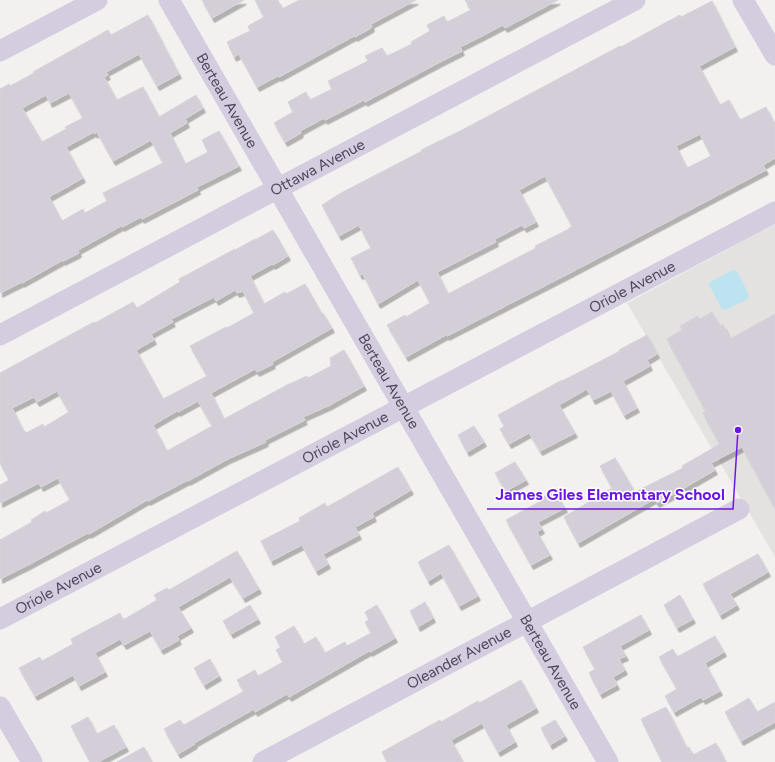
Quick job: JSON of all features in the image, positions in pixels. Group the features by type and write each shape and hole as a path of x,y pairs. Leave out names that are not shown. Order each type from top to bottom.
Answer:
{"street":[{"path":"0,51 97,0"},
{"name":"Berteau Avenue","path":"169,0 608,762"},
{"name":"Ottawa Avenue","path":"0,335 635,0"},
{"path":"743,0 775,55"},
{"name":"Oriole Avenue","path":"0,619 775,212"},
{"name":"Oleander Avenue","path":"263,762 739,509"},
{"path":"0,707 32,762"}],"shaded area":[{"path":"775,224 775,557 627,303"},
{"path":"733,270 737,271 749,295 748,299 726,310 722,309 709,285 710,282"}],"building":[{"path":"202,0 244,0 212,18"},
{"path":"255,0 278,0 282,9 299,0 416,0 371,24 371,28 355,37 354,36 279,77 278,76 257,87 239,54 234,57 227,42 250,31 248,26 264,17"},
{"path":"465,0 558,0 505,28 503,25 460,47 462,51 365,102 364,100 325,120 324,118 300,131 301,133 285,142 274,123 293,112 288,102 306,92 310,100 332,89 328,81 368,61 365,56 382,48 387,56 412,44 411,42 430,31 427,25 444,16 447,22 471,10"},
{"path":"712,1 735,47 699,66 720,105 729,100 740,120 766,107 775,124 775,158 763,165 766,170 406,357 387,325 405,315 406,317 430,303 418,280 378,304 363,274 360,275 351,258 371,248 359,225 339,236 322,205 341,193 422,151 421,150 462,130 680,15 681,17","holes":["700,134 711,156 687,168 676,146","545,176 572,226 569,229 535,246 536,248 448,294 437,272 496,242 495,239 522,225 524,228 536,222 519,190"]},
{"path":"148,15 179,74 157,86 139,54 106,72 108,75 104,77 117,100 143,87 159,117 196,95 203,108 185,119 187,123 170,133 185,164 208,152 202,140 219,131 239,166 197,187 198,190 142,219 141,217 122,227 121,226 78,250 79,253 0,293 0,89 9,84 10,86 34,73 33,72 108,30 111,35","holes":["69,93 83,118 65,127 66,129 42,142 22,108 46,95 50,103","94,132 95,134 97,132 113,161 151,140 163,163 103,193 107,201 85,213 83,209 62,221 49,197 83,178 66,147"]},
{"path":"273,230 288,256 250,276 264,304 285,292 286,294 305,284 322,314 323,313 332,328 272,362 273,364 257,372 255,369 211,393 224,419 287,385 307,376 308,378 331,366 330,358 344,350 364,386 330,405 303,417 305,420 265,440 266,442 228,459 188,481 148,501 147,500 89,534 88,533 0,579 0,540 32,522 31,520 45,511 46,513 70,500 58,478 41,487 39,483 0,503 0,485 9,480 0,463 0,373 133,302 137,308 180,282 179,279","holes":["235,290 237,293 243,291 254,313 190,346 207,376 163,399 136,350 154,340 151,334 173,322 171,319 214,297 216,301","57,391 69,412 44,427 43,424 26,433 25,431 24,432 12,408 34,397 37,402","198,401 212,426 167,451 153,425 177,411 178,412"]},
{"path":"712,312 720,326 723,324 730,339 775,314 775,508 742,447 711,463 715,470 657,503 654,499 578,543 564,517 612,488 600,466 615,458 635,492 683,468 682,466 720,444 703,413 706,411 667,339 682,330 680,326 698,316 700,319"},
{"path":"647,335 657,354 647,360 650,366 623,381 637,408 624,415 611,391 593,400 587,389 559,405 575,433 540,451 529,433 509,444 500,429 505,426 498,415 562,380 620,351 619,350"},
{"path":"474,426 484,442 467,452 458,435"},
{"path":"515,462 526,480 506,491 495,473"},
{"path":"398,467 411,490 372,513 374,517 355,527 359,535 323,554 328,564 316,571 302,545 271,561 261,541 300,521 299,518 325,503 327,507"},
{"path":"555,491 565,508 538,522 542,529 537,532 550,555 531,565 506,520 541,501 539,499"},
{"path":"449,545 478,596 459,606 441,573 428,581 418,562"},
{"path":"237,551 259,589 243,598 230,577 178,607 191,628 177,636 179,640 161,650 150,631 124,645 120,639 95,653 105,672 79,686 73,675 35,696 19,668 40,657 42,661 73,644 71,639 120,613 123,620 157,600 154,595 167,588 169,590"},
{"path":"758,554 768,572 730,594 737,605 720,615 703,584"},
{"path":"680,595 693,619 677,628 664,605"},
{"path":"425,602 433,618 418,627 410,611"},
{"path":"250,605 258,619 231,634 223,621"},
{"path":"377,605 395,638 370,652 369,651 289,697 287,694 255,712 254,709 194,743 195,744 178,754 164,729 180,720 184,725 244,691 237,680 255,670 258,676 283,662 276,650 281,647 275,637 294,626 304,644 316,637 325,653 345,642 347,646 371,633 365,622 369,620 365,612"},
{"path":"641,615 649,630 620,646 626,656 619,659 625,670 613,677 617,685 600,694 589,673 595,669 583,647"},
{"path":"715,636 724,652 705,663 720,691 703,700 701,697 674,712 665,696 677,689 659,657 673,649 677,657"},
{"path":"210,659 219,676 204,685 194,668"},
{"path":"521,680 536,708 506,725 515,742 498,752 482,723 451,740 463,762 387,762 382,752 440,720 441,722 478,701 479,703"},
{"path":"749,698 757,712 775,702 775,722 741,741 725,712"},
{"path":"666,707 687,748 689,747 693,755 716,743 726,762 662,762 641,719"},
{"path":"88,717 97,734 114,725 126,747 98,762 90,762 71,726"},
{"path":"555,720 565,736 550,745 541,728"},
{"path":"144,747 152,762 117,762"}],"place":[{"name":"James Giles Elementary School","path":"738,430"}]}
